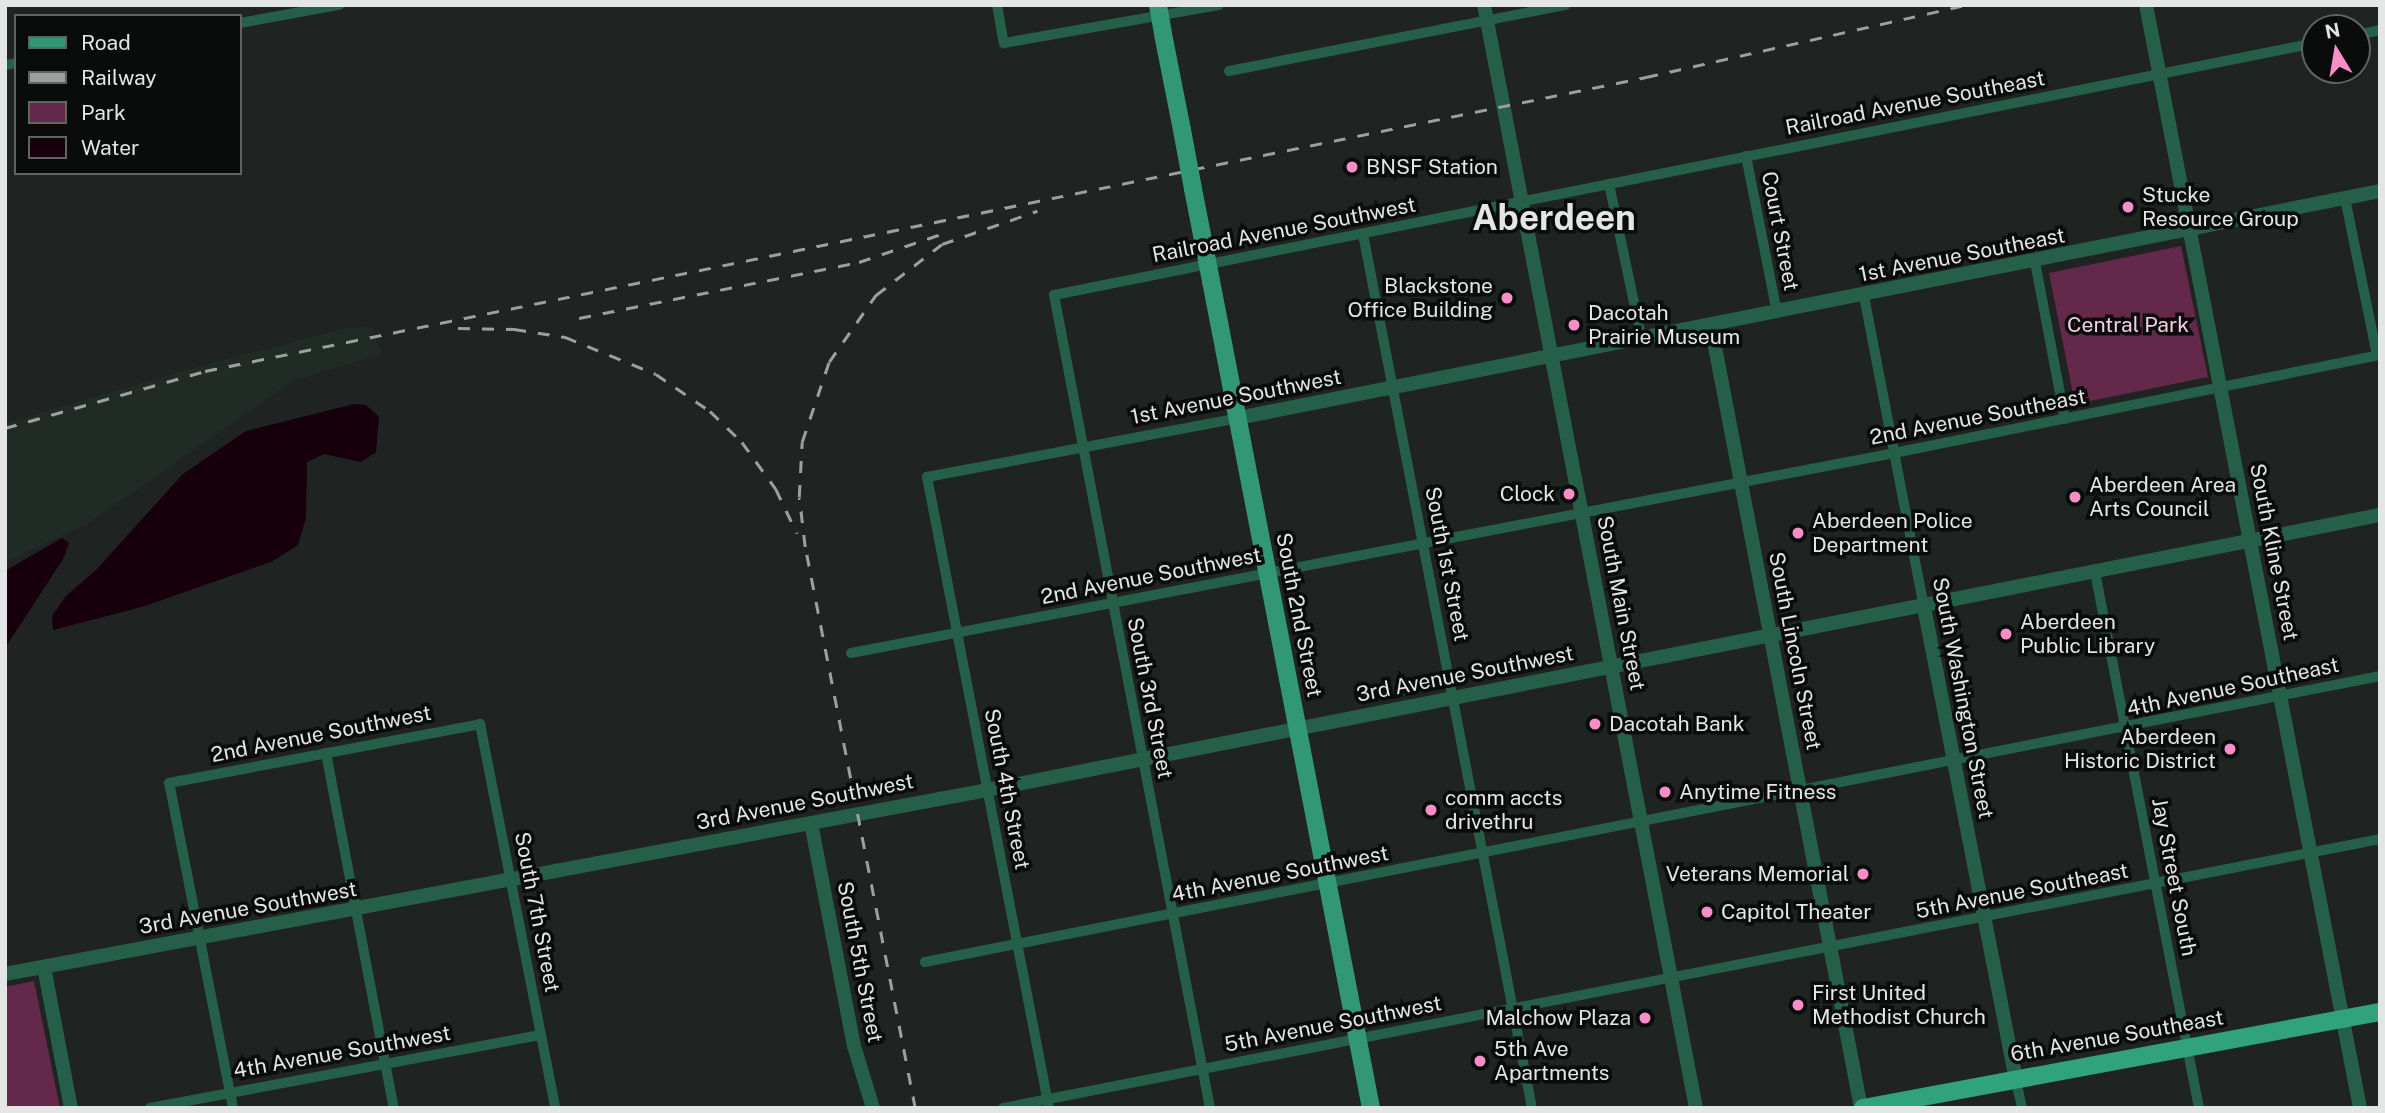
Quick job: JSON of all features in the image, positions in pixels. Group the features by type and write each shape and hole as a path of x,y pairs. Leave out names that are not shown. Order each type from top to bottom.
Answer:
{"highway":[{"name":"6th Avenue Southeast","path":"1862,1108 2015,1077 2380,1012"}],"main road":[{"name":"South 2nd Street","path":"1158,5 1371,1108"}],"street":[{"path":"242,23 300,9 339,5"},
{"path":"997,5 1004,43 1219,5"},
{"name":"South Main Street","path":"1484,5 1696,1108"},
{"path":"1229,71 1566,5"},
{"name":"South Kline Street","path":"2146,5 2360,1108"},
{"name":"Railroad Avenue Southeast","path":"1522,202 2301,46"},
{"name":"Court Street","path":"1746,156 1777,313"},
{"path":"1609,184 1642,340"},
{"name":"1st Avenue Southeast","path":"1552,357 2380,191"},
{"path":"2345,198 2378,355"},
{"name":"Railroad Avenue Southwest","path":"1054,295 1522,202"},
{"name":"South 1st Street","path":"1363,234 1532,1108"},
{"path":"2035,262 2065,419"},
{"name":"South 3rd Street","path":"1054,295 1210,1108"},
{"name":"South Washington Street","path":"1864,296 1983,919 2022,1108"},
{"name":"South Lincoln Street","path":"1711,326 1862,1108"},
{"name":"2nd Avenue Southeast","path":"1582,513 2378,355"},
{"name":"1st Avenue Southwest","path":"927,477 1552,357"},
{"name":"South 4th Street","path":"927,477 1048,1104"},
{"name":"2nd Avenue Southwest","path":"851,653 1582,513"},
{"name":"3rd Avenue Southwest","path":"5,974 987,790 2380,515"},
{"name":"Jay Street South","path":"2095,572 2199,1108"},
{"name":"4th Avenue Southeast","path":"1642,824 2380,676"},
{"name":"2nd Avenue Southwest","path":"200,938 169,783 480,724"},
{"name":"South 7th Street","path":"480,724 555,1108"},
{"path":"326,753 394,1108"},
{"name":"South 5th Street","path":"811,823 854,1046 873,1108"},
{"name":"4th Avenue Southwest","path":"925,962 1642,824"},
{"name":"5th Avenue Southeast","path":"1672,979 2380,839"},
{"path":"200,938 233,1108"},
{"path":"44,967 71,1108"},
{"name":"5th Avenue Southwest","path":"1003,1108 1048,1104 1202,1070 1672,979"},
{"name":"4th Avenue Southwest","path":"150,1108 541,1035"}],"shaded area":[{"path":"371,327 382,354 293,381 92,521 5,563 5,423 190,369 346,328"}],"green space":[{"name":"Central Park","path":"2181,246 2208,377 2075,404 2049,273"},
{"path":"34,981 60,1108 5,1108 5,987"}],"water":[{"path":"354,404 366,405 379,417 376,452 361,462 324,454 307,462 306,518 298,545 273,561 145,606 53,630 52,616 66,596 96,570 183,474 246,431"},
{"path":"62,538 69,543 63,559 5,648 5,571"}],"railway":[{"path":"5,428 205,371 1646,77 1965,5"},
{"path":"915,1108 805,547 799,497 802,442 829,362 876,295 942,244 1037,211"},
{"path":"579,318 859,262 947,232"},
{"path":"458,328 514,329 565,337 656,374 710,411 742,442 776,489 797,533"}],"place":[{"name":"BNSF Station","path":"1352,167"},
{"name":"Stucke Resource Group","path":"2128,207"},
{"name":"Blackstone Office Building","path":"1507,298"},
{"name":"Dacotah Prairie Museum","path":"1574,325"},
{"name":"Clock","path":"1569,494"},
{"name":"Aberdeen Area Arts Council","path":"2075,497"},
{"name":"Aberdeen Police Department","path":"1798,533"},
{"name":"Aberdeen Public Library","path":"2006,634"},
{"name":"Dacotah Bank","path":"1595,724"},
{"name":"Aberdeen Historic District","path":"2230,749"},
{"name":"Anytime Fitness","path":"1665,792"},
{"name":"comm accts drivethru","path":"1431,810"},
{"name":"Veterans Memorial","path":"1863,874"},
{"name":"Capitol Theater","path":"1707,912"},
{"name":"First United Methodist Church","path":"1798,1005"},
{"name":"Malchow Plaza","path":"1645,1018"},
{"name":"5th Ave Apartments","path":"1480,1061"}],"district":[{"name":"Aberdeen","path":"1554,218"}]}
